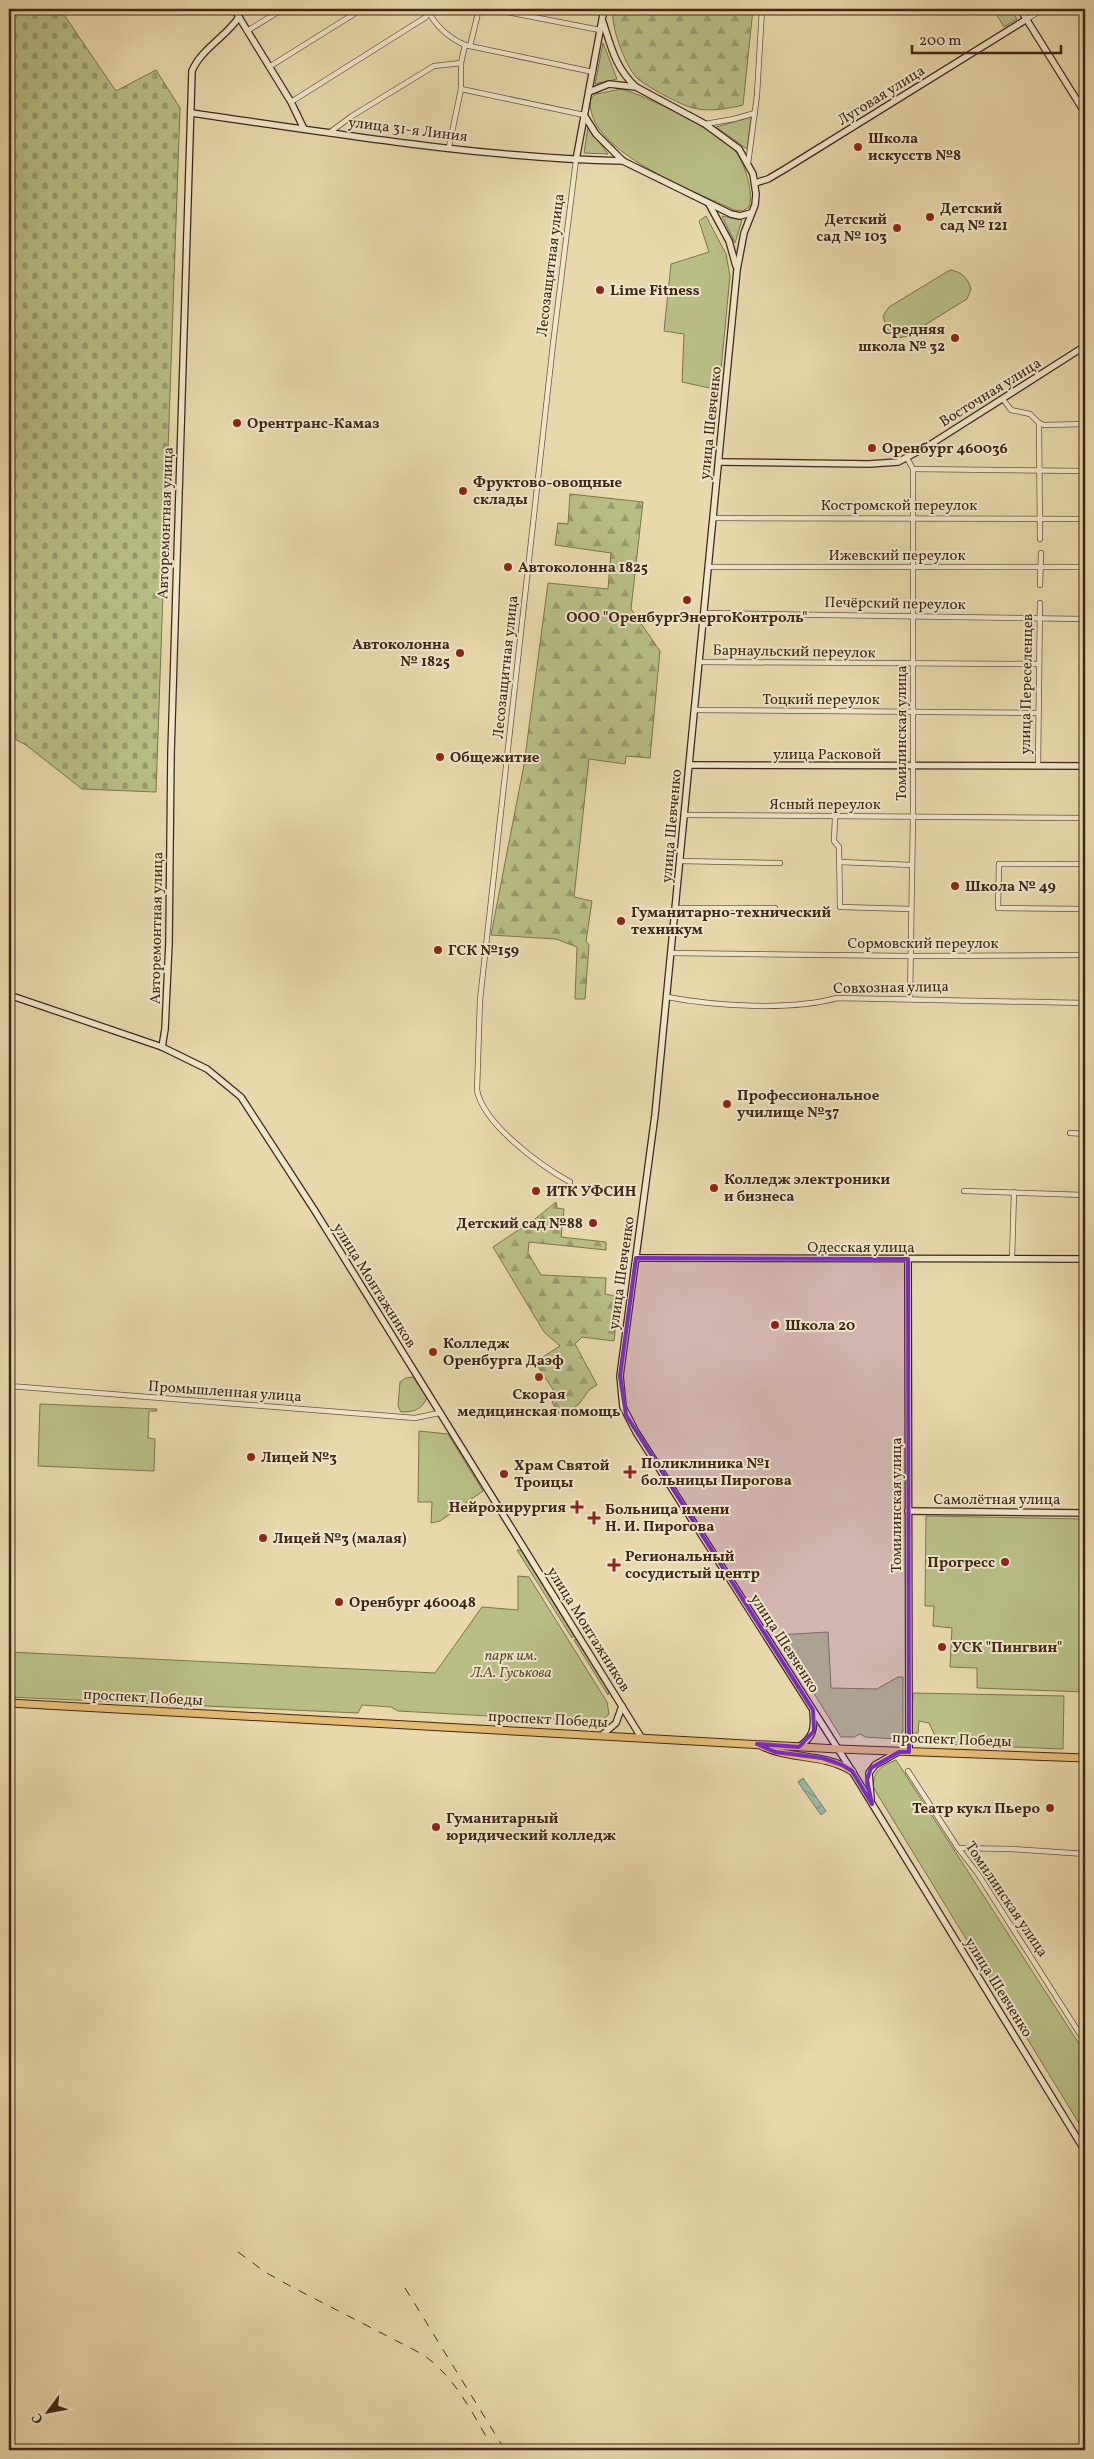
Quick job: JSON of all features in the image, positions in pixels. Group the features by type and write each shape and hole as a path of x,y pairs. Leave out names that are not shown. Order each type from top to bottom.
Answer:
{"main road":[{"path":"234,9 291,102 304,129"},
{"path":"589,92 604,9"},
{"path":"1020,9 1085,113"},
{"name":"Авторемонтная улица","path":"162,1047 165,1029 170,944 171,743 192,71 196,62 230,30 239,17"},
{"name":"Луговая улица","path":"755,183 768,179 785,169 1027,19"},
{"path":"602,20 616,63 625,77 636,88 705,124 735,145 748,164 755,183"},
{"path":"589,92 609,84 636,88"},
{"name":"Лесозащитная улица","path":"576,160 589,92"},
{"name":"улица 31-я Линия","path":"191,113 329,133 449,147 576,160 623,161"},
{"path":"584,115 596,134 623,161 737,216 751,213"},
{"name":"улица Шевченко","path":"755,183 755,200 743,238 737,270 672,953 655,1115 620,1376 620,1396 626,1415 838,1749 1085,2150"},
{"name":"улица Шевченко","path":"709,204 729,241 737,270"},
{"name":"Восточная улица","path":"719,462 888,464 907,458 1085,346"},
{"name":"улица Расковой","path":"690,765 1085,766"},
{"name":"улица Монтажников","path":"9,995 162,1047 207,1070 241,1097 641,1737"},
{"name":"Одесская улица","path":"636,1258 1085,1259"},
{"name":"Томилинская улица","path":"908,1259 909,1752"},
{"name":"Самолётная улица","path":"908,1511 1085,1512"},
{"name":"проспект Победы","path":"9,1703 838,1749 1085,1758"},
{"name":"улица Монтажников","path":"602,1735 616,1723 622,1706"},
{"path":"799,1747 811,1737 814,1731 813,1710"},
{"path":"757,1744 775,1752 834,1761 852,1772"},
{"path":"872,1804 868,1780 869,1773 875,1765 898,1752"}],"street":[{"path":"247,31 283,9"},
{"path":"269,67 362,9"},
{"path":"449,147 460,89 461,63 480,9"},
{"path":"492,9 600,30"},
{"path":"748,164 755,113 762,9"},
{"name":"Луговая улица","path":"1027,19 1043,9"},
{"path":"1081,9 1085,16"},
{"path":"291,102 428,10 447,34 468,45 593,72"},
{"path":"329,133 352,116 434,66 461,63"},
{"path":"460,89 584,115"},
{"path":"705,124 729,121 755,113"},
{"name":"Лесозащитная улица","path":"570,1182 539,1164 512,1140 479,1101 477,1090 480,1000 553,344 576,160"},
{"path":"1003,399 1011,410 1030,414 1039,423 1044,425 1085,424"},
{"path":"1039,423 1040,539"},
{"path":"907,458 913,468 1085,471"},
{"name":"Томилинская улица","path":"910,998 914,712 913,468"},
{"name":"Костромской переулок","path":"713,518 1085,519"},
{"path":"1040,585 1041,552"},
{"name":"Ижевский переулок","path":"708,567 1085,567"},
{"name":"улица Переселенцев","path":"1038,766 1040,603"},
{"name":"Печёрский переулок","path":"704,613 1085,619"},
{"name":"Барнаульский переулок","path":"699,662 913,665 1038,664"},
{"name":"Тоцкий переулок","path":"695,710 1038,713"},
{"name":"Ясный переулок","path":"685,815 1085,818"},
{"path":"835,817 834,841 839,847 840,862 840,907 911,908"},
{"path":"680,861 780,863"},
{"path":"840,862 912,865"},
{"path":"1085,864 998,864 998,908 1085,909"},
{"path":"676,908 775,908"},
{"name":"Сормовский переулок","path":"672,953 910,956 1085,955"},
{"name":"Совхозная улица","path":"667,997 703,1004 740,1005 818,1003 837,998 1085,1003"},
{"path":"1070,1133 1085,1134"},
{"path":"964,1191 1085,1194"},
{"path":"1012,1259 1014,1192"},
{"name":"Промышленная улица","path":"9,1386 415,1418 439,1413"},
{"name":"Томилинская улица","path":"908,1771 958,1848 978,1874 1085,2042"},
{"path":"958,1848 1011,1849 1085,1854"}],"highlighted area":[{"path":"636,1258 908,1259 909,1752 899,1752 871,1768 867,1780 872,1804 852,1771 842,1765 822,1758 775,1752 757,1744 799,1747 814,1731 813,1710 626,1415 620,1376"}],"green space":[{"path":"9,9 60,9 116,91 156,70 180,108 156,792 82,789 26,745 9,736"},
{"path":"613,9 753,9 743,105 718,110 693,108 663,95 640,81 627,64 619,44 614,25"},
{"path":"993,9 1010,9 1017,19 1004,27"},
{"path":"603,43 617,79 595,84"},
{"path":"621,89 647,98 700,125 728,144 736,152 745,171 750,194 749,207 743,211 734,210 697,193 629,157 611,142 598,126 591,110 590,100 596,94"},
{"path":"751,117 747,149 716,127"},
{"path":"588,127 608,154 584,153"},
{"path":"706,216 726,254 730,276 719,390 682,382 684,334 664,331 671,264 709,252 699,221"},
{"path":"722,216 742,220 735,243"},
{"path":"950,270 958,272 968,281 971,289 967,299 907,336 898,338 887,329 883,316 889,307"},
{"path":"570,494 643,502 631,609 660,651 650,758 626,756 625,764 589,759 574,897 592,901 586,941 589,945 585,999 575,999 577,947 556,939 491,935 524,765 548,583 608,589 611,553 555,545 558,523 568,524"},
{"path":"556,1202 557,1208 564,1209 561,1237 606,1242 606,1250 529,1242 528,1253 541,1275 606,1278 605,1294 619,1297 614,1341 582,1337 575,1344 597,1385 589,1390 579,1404 561,1417 552,1402 558,1397 535,1362 560,1346 544,1332 493,1247 535,1219"},
{"path":"413,1377 427,1398 417,1410 401,1412 398,1406 400,1382 406,1378"},
{"path":"40,1404 157,1409 157,1411 149,1411 148,1438 155,1439 154,1471 38,1466"},
{"path":"419,1431 448,1434 483,1491 440,1521 431,1523 432,1502 418,1502"},
{"name":"Прогресс","path":"926,1516 1085,1519 1085,1692 977,1688 977,1668 950,1667 952,1628 933,1626 934,1606 925,1606"},
{"path":"517,1550 521,1550 574,1636 572,1638"},
{"name":"парк им. Л.А. Гуськова","path":"518,1576 529,1577 607,1702 609,1714 600,1722 398,1711 391,1707 362,1705 358,1713 9,1697 9,1652 435,1673 482,1607 518,1610"},
{"path":"828,1632 831,1688 877,1689 898,1677 903,1677 903,1732 895,1739 865,1737 860,1734 854,1737 841,1737 778,1635"},
{"path":"576,1639 609,1692 608,1695 574,1640"},
{"path":"913,1693 1064,1696 1063,1749 939,1744 929,1723 919,1721 918,1733 911,1733"},
{"path":"896,1760 1085,2053 1085,2133 873,1787 875,1776 879,1769"}],"water":[{"path":"803,1778 826,1811 821,1815 798,1782"}],"railway":[{"path":"238,2252 265,2272 422,2354 434,2363 463,2398 494,2450"},
{"path":"405,2288 505,2450"}],"place":[{"name":"Школа искусств №8","path":"858,147"},
{"name":"Детский сад № 121","path":"930,217"},
{"name":"Детский сад № 103","path":"897,228"},
{"name":"Lime Fitness","path":"600,290"},
{"name":"Средняя школа № 32","path":"955,338"},
{"name":"Орентранс-Камаз","path":"237,423"},
{"name":"Оренбург 460036","path":"872,448"},
{"name":"Фруктово-овощные склады","path":"463,491"},
{"name":"Автоколонна 1825","path":"508,567"},
{"name":"ООО \"ОренбургЭнергоКонтроль\"","path":"687,600"},
{"name":"Автоколонна № 1825","path":"460,653"},
{"name":"Общежитие","path":"440,757"},
{"name":"Школа № 49","path":"955,886"},
{"name":"Гуманитарно-технический техникум","path":"621,921"},
{"name":"ГСК №159","path":"438,950"},
{"name":"Профессиональное училище №37","path":"727,1104"},
{"name":"Колледж электроники и бизнеса","path":"714,1188"},
{"name":"ИТК УФСИН","path":"536,1191"},
{"name":"Детский сад №88","path":"593,1223"},
{"name":"Школа 20","path":"775,1325"},
{"name":"Колледж Оренбурга Даэф","path":"433,1352"},
{"name":"Скорая медицинская помощь","path":"539,1377"},
{"name":"Лицей №3","path":"251,1457"},
{"name":"Поликлиника №1 больницы Пирогова","path":"630,1472"},
{"name":"Храм Святой Троицы","path":"504,1474"},
{"name":"Нейрохирургия","path":"577,1507"},
{"name":"Больница имени Н. И. Пирогова","path":"594,1518"},
{"name":"Лицей №3 (малая)","path":"263,1538"},
{"name":"Прогресс","path":"1005,1562"},
{"name":"Региональный сосудистый центр","path":"614,1565"},
{"name":"Оренбург 460048","path":"339,1602"},
{"name":"УСК \"Пингвин\"","path":"942,1647"},
{"name":"Театр кукл Пьеро","path":"1050,1808"},
{"name":"Гуманитарный юридический колледж","path":"436,1827"}]}
